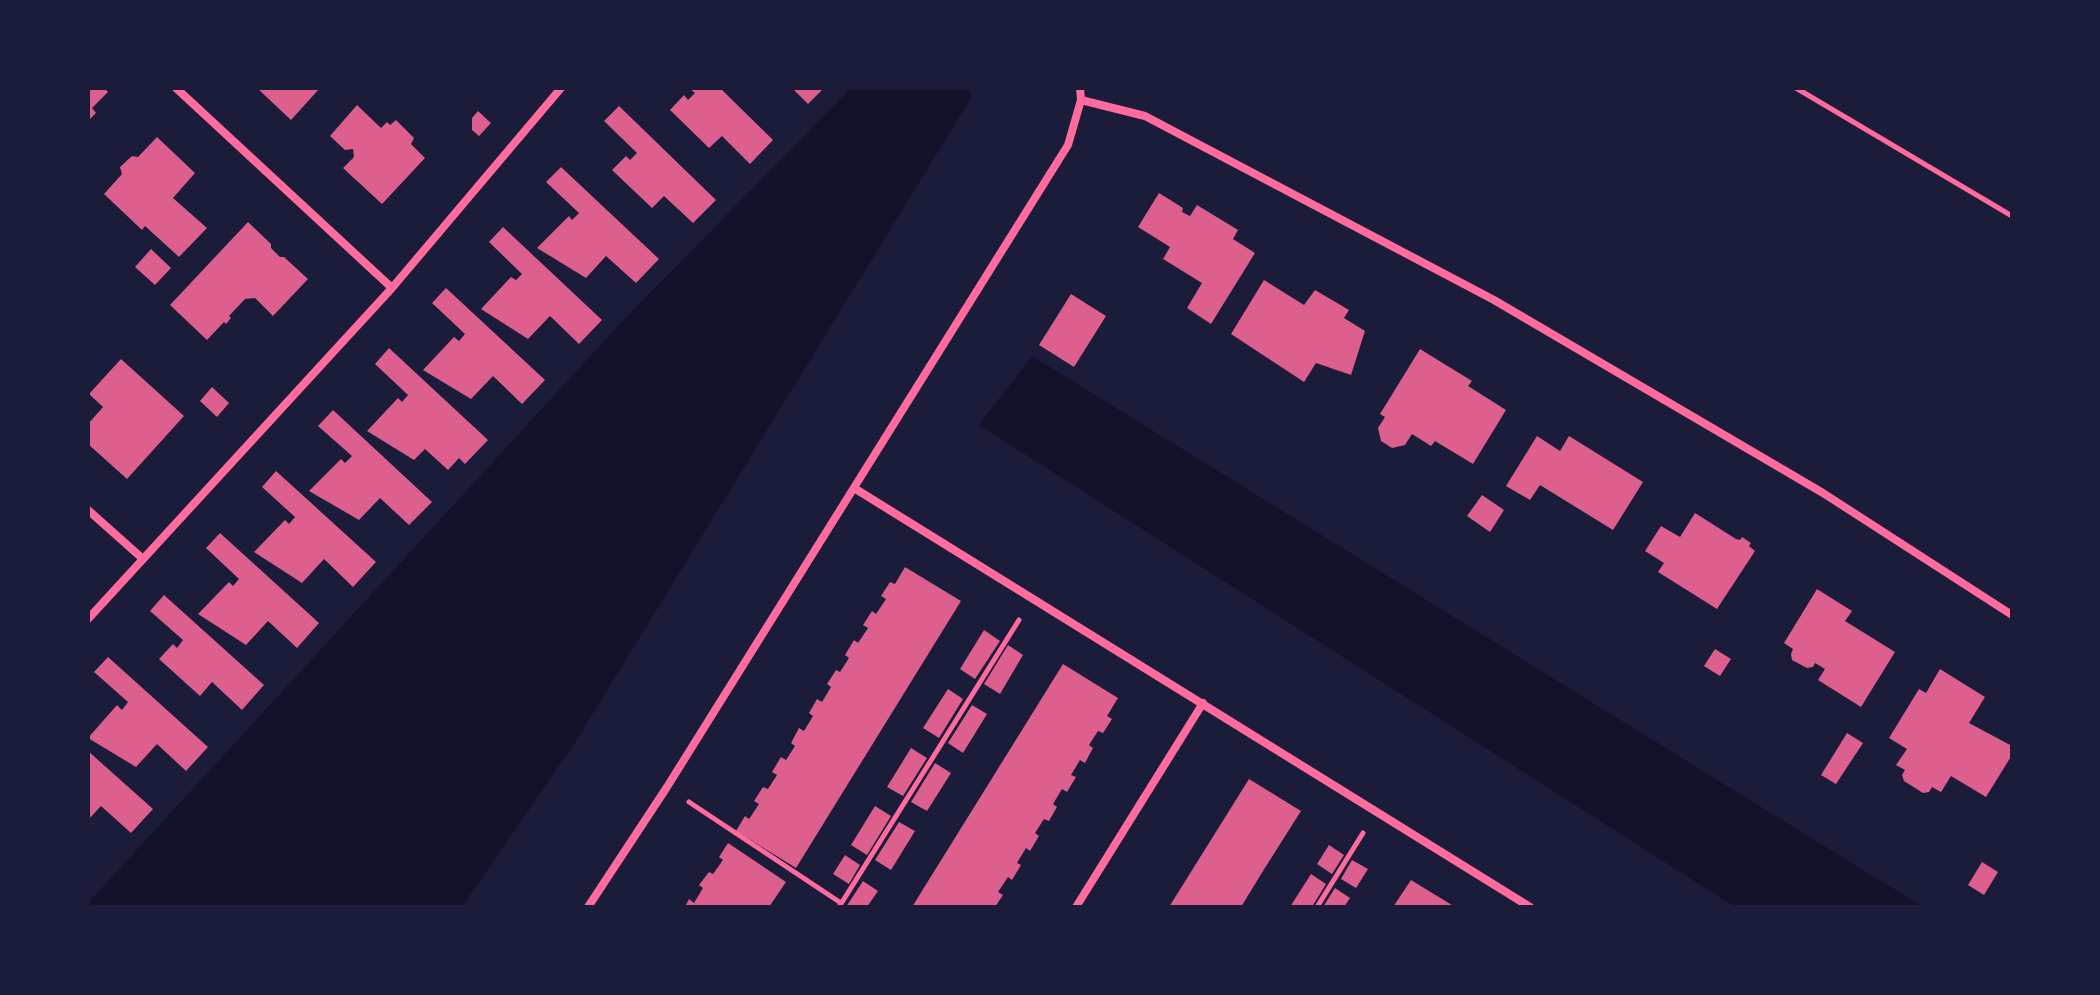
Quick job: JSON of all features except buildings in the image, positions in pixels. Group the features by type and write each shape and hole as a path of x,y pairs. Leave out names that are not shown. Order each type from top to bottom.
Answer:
{"street":[{"path":"176,88 392,288"},
{"path":"88,619 392,288 561,88"},
{"path":"588,907 667,787 1068,145 1081,100 1080,88"},
{"path":"1081,100 1145,116 1494,300 1823,493 2012,615"},
{"path":"854,488 1530,907"},
{"path":"88,510 143,559"},
{"path":"1076,907 1203,703"}],"path":[{"path":"1796,88 2012,216"},
{"path":"667,787 840,905 1032,598"},
{"path":"1317,907 1376,812"}],"shaded area":[{"path":"851,88 968,88 971,98 576,741 462,907 88,907 88,903 617,327"},
{"path":"1032,356 1924,907 1735,907 979,425"}]}
